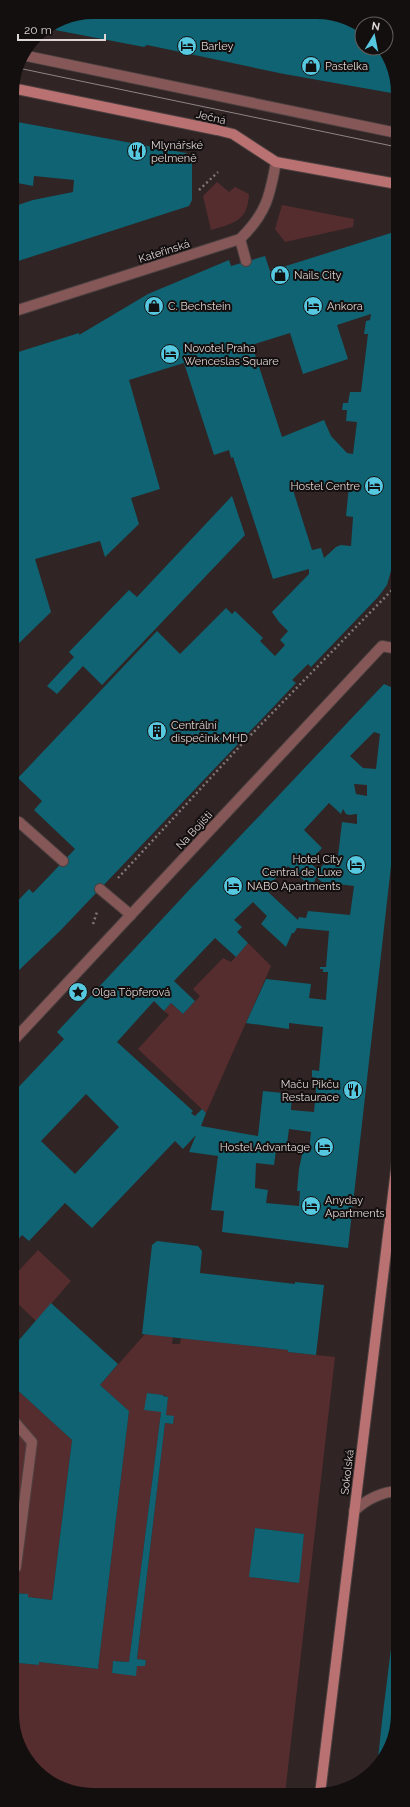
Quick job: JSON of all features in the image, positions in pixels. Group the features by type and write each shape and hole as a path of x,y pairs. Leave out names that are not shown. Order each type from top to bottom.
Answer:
{"main road":[{"name":"Ječná","path":"19,89 233,134 276,162 391,183"},
{"name":"Sokolská","path":"321,1788 391,1210"}],"street":[{"path":"29,56 391,132"},
{"name":"Kateřinská","path":"19,310 240,239 254,225 270,196 276,162"},
{"path":"240,239 246,261"},
{"name":"Na Bojišti","path":"19,1035 382,646 391,648"},
{"path":"19,822 63,861"},
{"path":"102,890 131,915"},
{"path":"19,1427 32,1442 19,1544"},
{"path":"354,1511 363,1502 374,1496 391,1492"}],"path":[{"path":"199,190 218,172"},
{"path":"92,926 102,890 391,593"}],"shaded area":[{"path":"217,182 229,192 235,187 249,194 248,203 246,210 238,220 211,230 203,196"},
{"path":"282,205 354,219 353,227 285,242 275,229"},
{"path":"248,943 271,966 206,1113 138,1049 169,1015 164,1011 171,1003 183,1014 200,996 193,989 223,958 231,962"},
{"path":"38,1250 71,1281 36,1321 19,1305 19,1271"},
{"path":"145,1334 173,1337 172,1344 180,1344 181,1338 335,1357 286,1788 79,1787 60,1780 48,1773 34,1759 25,1742 19,1714 19,1663 39,1665 39,1662 98,1669 129,1411 100,1385","holes":["147,1393 168,1397 166,1415 174,1417 173,1424 165,1423 137,1659 146,1660 145,1666 137,1666 135,1675 112,1673 113,1661 129,1662 161,1412","255,1528 304,1534 298,1583 250,1577"]},
{"path":"19,1391 72,1440 52,1600 28,1597 28,1594 19,1593"}],"building":[{"path":"93,19 331,20 354,29 354,56 380,56 388,74 391,93 284,74 147,45 144,47 55,30 79,20"},
{"path":"19,122 186,153 192,160 192,200 189,206 19,261 19,205 33,200 73,192 74,180 34,176 33,186 19,183"},
{"path":"391,233 391,571 387,585 378,597 311,667 308,664 292,680 296,683 60,931 19,970 19,900 29,889 33,893 75,849 34,810 42,801 19,779 19,777 157,631 180,654 226,608 232,614 235,611 263,638 260,641 275,656 285,645 280,640 288,631 272,612 309,574 309,569 273,579 233,457 231,458 229,450 214,455 184,363 129,380 160,489 131,498 139,524 105,557 100,541 35,559 51,612 19,643 19,352 79,333 79,335 148,294 229,260 231,266 265,256 270,271","holes":["371,314 370,320 366,321 364,334 368,334 361,392 350,392 348,403 343,403 342,410 347,410 346,421 357,422 353,454 347,453 331,436 324,420 282,437 252,345 290,333 303,374 348,359 337,325","331,485 349,486 346,516 353,517 351,546 341,545 336,547 324,558 321,548 312,550 293,490"]},
{"path":"232,496 245,535 102,685 83,666 57,694 47,686 74,657 69,652 129,590 137,597"},
{"path":"384,684 391,687 391,866 348,1248 222,1232 224,1211 211,1210 218,1156 189,1152 196,1135 183,1149 175,1141 92,1228 65,1203 29,1241 22,1235 19,1238 19,1087 64,1039 57,1032","holes":["374,732 380,734 376,769 363,768 350,756","354,784 367,785 367,796 356,794","329,803 341,814 343,809 346,814 357,814 357,824 342,822 337,865 325,863 318,870 309,862 322,848 304,830","288,866 312,888 316,877 322,882 354,886 350,915 308,911 306,918 299,917 298,920 265,889","253,902 267,916 261,924 286,947 292,933 294,933 297,928 329,931 326,967 320,967 320,969 323,969 323,972 328,972 326,1000 309,998 311,984 266,979 246,1023 289,1029 289,1023 323,1027 319,1071 312,1070 312,1077 317,1078 314,1112 291,1110 292,1094 263,1091 258,1136 201,1126 206,1113 202,1109 195,1116 191,1113 193,1111 117,1042 154,1001 164,1011 171,1003 183,1014 195,1001 174,981 215,938 236,957 248,943 237,932 242,927 234,920","86,1094 119,1127 75,1174 41,1141","289,1129 311,1132 309,1151 303,1150 299,1169 297,1191 300,1191 299,1206 266,1203 268,1190 255,1188 256,1163 274,1165 277,1143 287,1144"]},
{"path":"157,1241 198,1246 202,1251 200,1273 295,1284 295,1282 324,1285 316,1355 288,1352 288,1350 142,1334 152,1245"},
{"path":"51,1303 118,1364 100,1385 129,1411 98,1669 39,1662 39,1665 19,1663 19,1593 28,1594 28,1597 52,1600 72,1440 19,1391 19,1340"},
{"path":"147,1393 168,1397 166,1415 174,1416 173,1424 165,1423 137,1659 146,1660 145,1666 137,1666 136,1676 112,1673 113,1661 129,1662 161,1412 144,1410"},
{"path":"255,1528 304,1534 299,1583 249,1577"},
{"path":"391,1648 391,1718 385,1742 378,1755"}],"tram line":[{"path":"23,69 391,146"}],"place":[{"name":"Barley","path":"187,46"},
{"name":"Pastelka","path":"311,66"},
{"name":"Mlynářské pelmeně","path":"137,151"},
{"name":"Nails City","path":"280,275"},
{"name":"C. Bechstein","path":"154,306"},
{"name":"Ankora","path":"313,306"},
{"name":"Novotel Praha Wenceslas Square","path":"170,354"},
{"name":"Hostel Centre","path":"374,486"},
{"name":"Centrální dispečink MHD","path":"157,731"},
{"name":"Hotel City Central de Luxe","path":"356,865"},
{"name":"NABO Apartments","path":"233,886"},
{"name":"Olga Tӧpferová","path":"78,992"},
{"name":"Maču Pikču Restaurace","path":"353,1090"},
{"name":"Hostel Advantage","path":"324,1147"},
{"name":"Anyday Apartments","path":"311,1206"}]}
